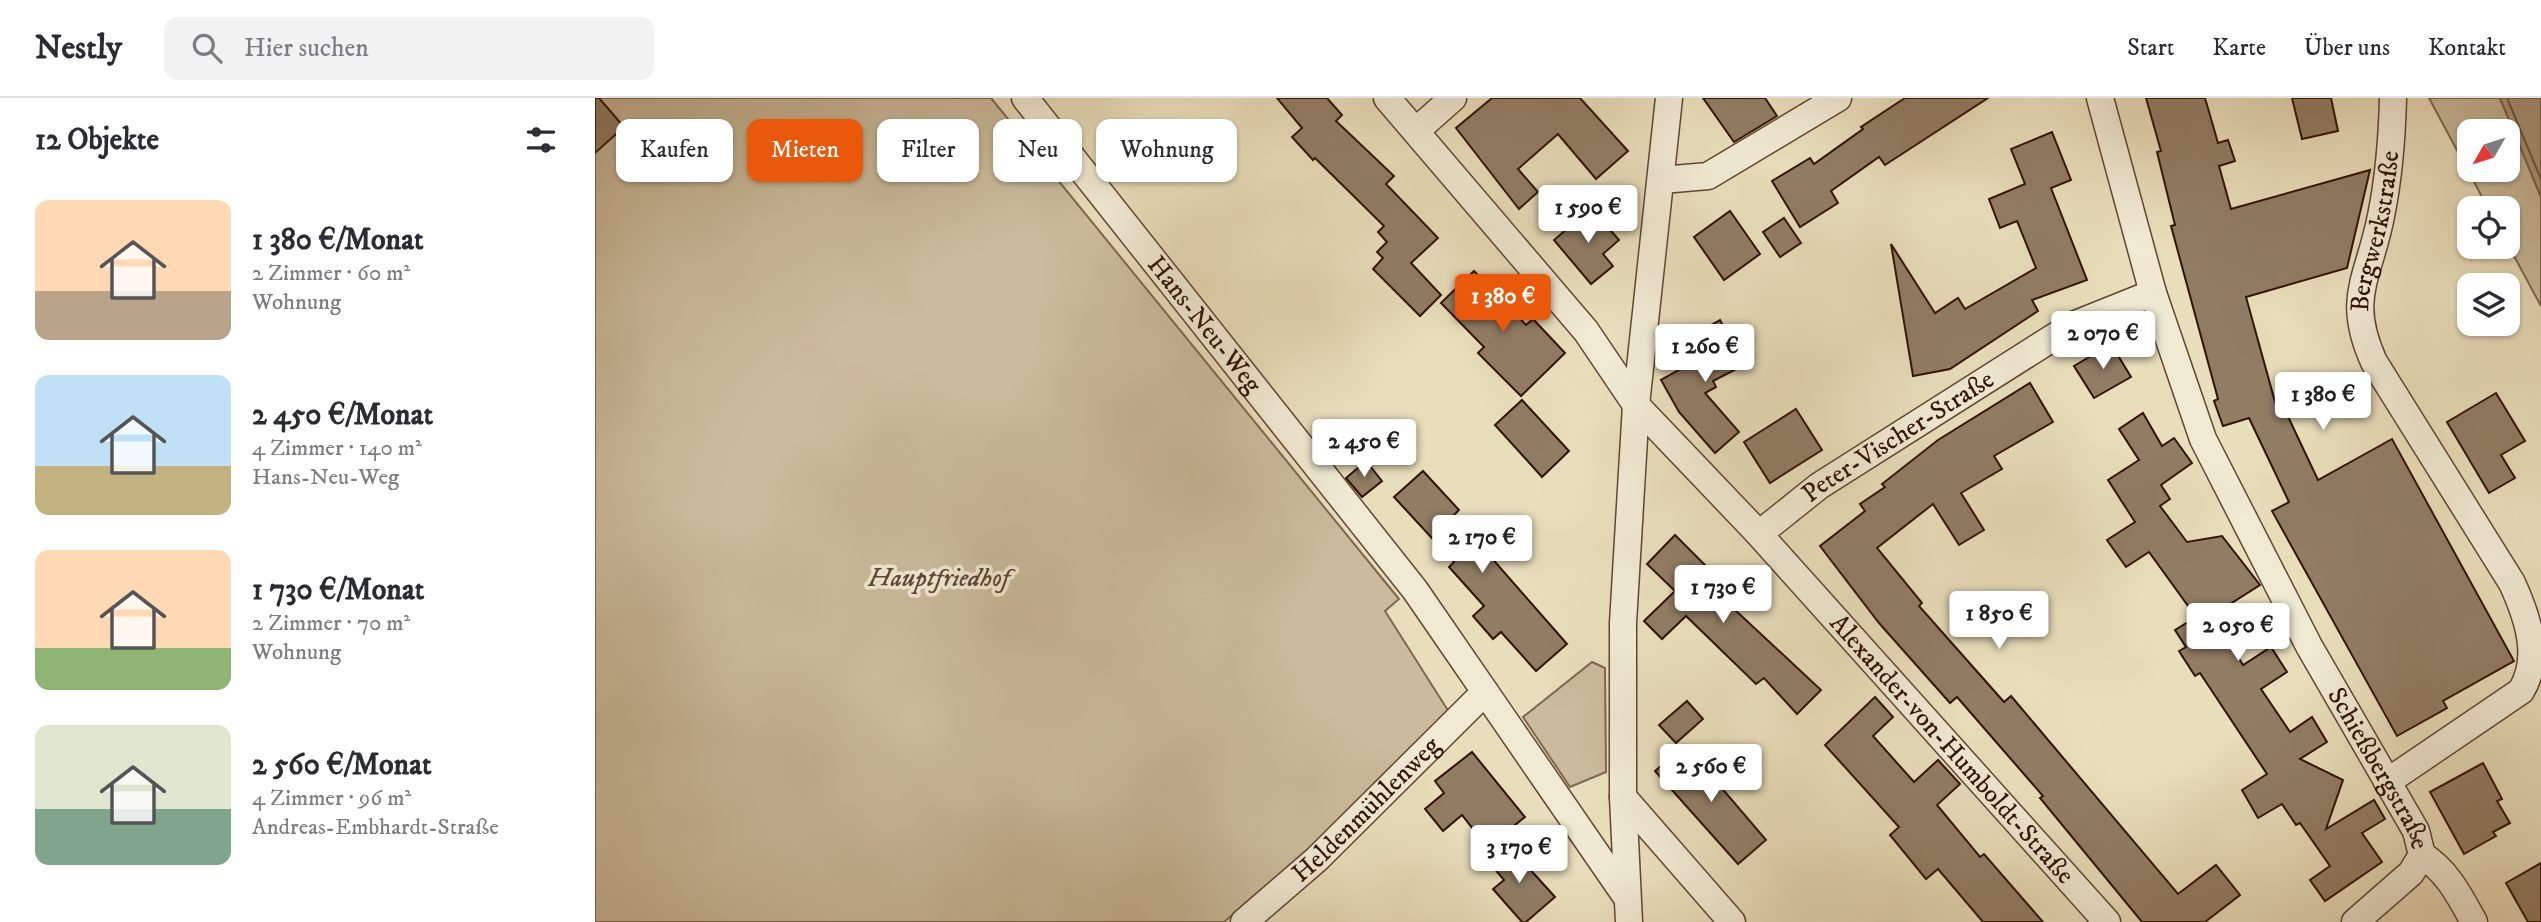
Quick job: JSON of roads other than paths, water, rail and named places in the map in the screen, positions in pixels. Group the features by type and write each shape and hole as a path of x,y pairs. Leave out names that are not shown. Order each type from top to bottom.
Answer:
{"street":[{"name":"Hans-Neu-Weg","path":"1025,98 1415,590 1625,895"},
{"name":"Alexander-von-Humboldt-Straße","path":"1387,98 1586,331 1636,405 1759,534 2107,922"},
{"path":"1417,130 1454,98"},
{"path":"1629,922 1625,895 1623,797 1623,623 1636,405 1669,98"},
{"path":"1662,180 1708,176 1838,98"},
{"name":"Schießbergstraße","path":"2099,98 2153,293 2180,379 2220,475 2309,646 2416,831 2422,855 2439,866 2474,922"},
{"name":"Bergwerkstraße","path":"2387,782 2521,691 2534,679 2540,665 2531,622 2512,583 2374,362 2362,335 2358,314 2359,294 2381,218 2392,151 2393,98"},
{"name":"Peter-Vischer-Straße","path":"1759,534 1819,486 2073,325 2153,293"},
{"name":"Heldenmühlenweg","path":"1244,922 1317,859 1485,692"},
{"path":"1623,797 1732,922"},
{"path":"2355,922 2411,873 2422,855"}],"water":[{"path":"2500,98 2541,98 2541,197 2520,146 2520,119 2509,119"}],"park label":[{"name":"Hauptfriedhof","path":"939,578"}]}
